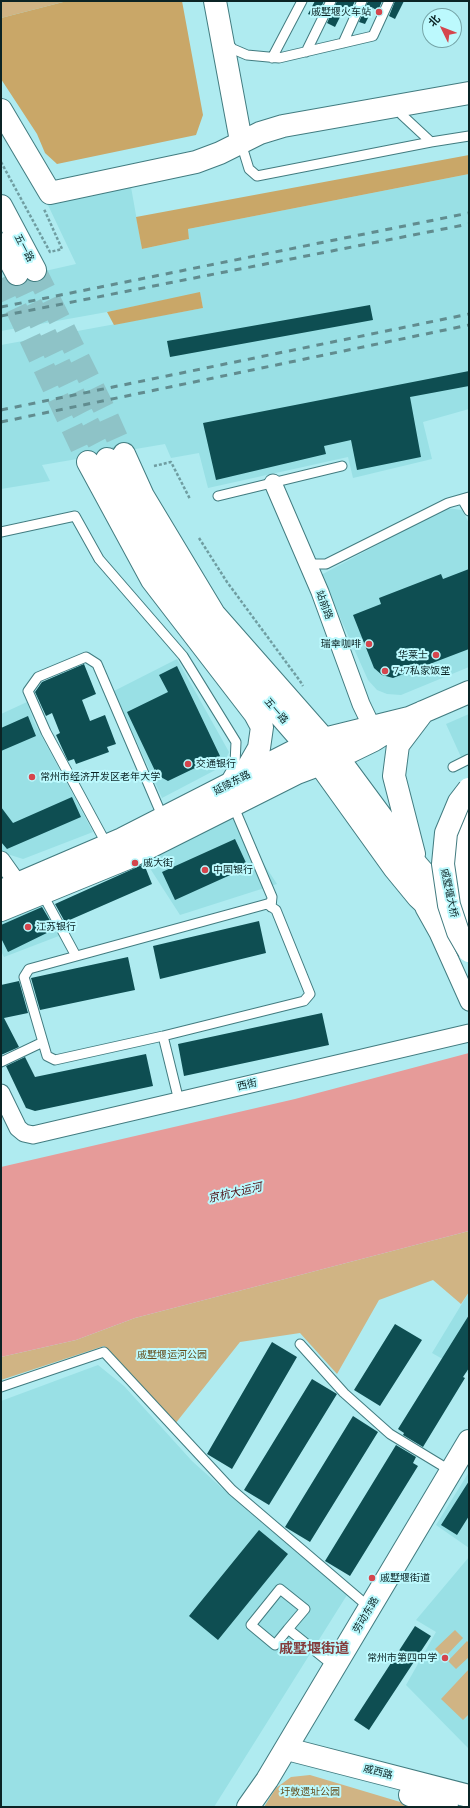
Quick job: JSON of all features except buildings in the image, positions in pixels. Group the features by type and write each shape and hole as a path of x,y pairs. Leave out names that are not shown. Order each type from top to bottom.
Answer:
{"main road":[{"path":"215,1 241,141"},
{"path":"1,110 50,193 196,162 220,153 241,141 260,133 283,126 399,107 469,93"},
{"name":"五一路","path":"1,206 14,274"},
{"name":"五一路","path":"1,244 14,274"},
{"path":"106,458 152,580 255,714 262,727 259,748 248,769"},
{"name":"五一路","path":"106,458 127,498 203,627 277,712 315,742"},
{"name":"五一路","path":"106,458 143,496 214,614 315,742 418,897 469,945"},
{"name":"延陵东路","path":"22,892 128,858 228,793 315,742 416,715 469,692"},
{"path":"228,793 276,738 278,725 277,712"},
{"path":"416,715 398,745 394,776 417,865"},
{"name":"延陵东路","path":"1,910 22,892 107,845 164,818 228,793 297,773 328,762 374,740 416,715"},
{"name":"五一路","path":"328,762 437,888 469,918"},
{"name":"戚墅堰大桥","path":"469,789 459,802 446,833 442,864 449,905 458,932 469,951"},
{"name":"戚墅堰大桥","path":"469,818 462,831 458,865 462,899 469,914"},
{"name":"劳动东路","path":"248,1807 268,1780 469,1441"},
{"name":"戚西路","path":"283,1755 469,1796"},
{"name":"戚西路","path":"283,1755 447,1807"}],"street":[{"name":"站前路","path":"273,483 320,592 361,704 372,728"},
{"path":"1,860 22,892"},
{"path":"418,897 438,933 469,1002"},
{"name":"西街","path":"1,1093 18,1128 24,1133 33,1135 469,1033"}],"lane":[{"path":"272,58 302,1"},
{"path":"306,52 331,1"},
{"path":"343,43 362,1"},
{"path":"222,39 233,49 247,55 279,58 306,52 373,36 389,1"},
{"path":"399,107 402,115 431,142"},
{"path":"241,141 249,169 257,176 469,136"},
{"path":"218,496 342,466"},
{"path":"308,564 326,564 448,503 466,498 469,511"},
{"path":"1,532 75,516 99,559 183,656 236,742 235,764 228,793 272,897 272,907"},
{"path":"107,845 46,732 28,691 38,677 86,657 97,664 164,818"},
{"path":"453,766 469,759"},
{"path":"22,892 76,956"},
{"path":"267,904 272,907 276,910 310,994 304,1001 163,1036 55,1060 47,1056 24,977 29,969 267,904"},
{"path":"163,1036 179,1101"},
{"path":"1,1062 43,1042"},
{"path":"300,1344 344,1393 390,1434 451,1472"},
{"path":"1,1387 104,1352 232,1490 370,1608"},
{"path":"280,1589 305,1609 288,1629 275,1645 251,1625 280,1589"},
{"path":"288,1629 335,1667"}],"path":[{"path":"1,162 50,252 62,249 38,197 50,193"},
{"path":"154,466 171,462 190,499"},
{"path":"199,538 227,582 300,681 303,688"}],"shaded area":[{"path":"67,1 182,1 203,115 196,135 57,164 45,153 37,134 1,79 1,18"},
{"path":"469,155 469,174 188,229 189,239 142,249 136,217"},
{"path":"469,174 469,409 423,422 432,459 353,478 348,457 208,488 199,453 171,458 165,444 42,465 50,481 1,489 1,345 203,308 200,293 107,312 1,331 1,281 76,264 47,203 131,187 142,249 189,239 188,229"},
{"path":"200,292 203,308 114,325 107,312"},
{"path":"446,508 462,510 469,523 469,667 401,695 387,694 377,690 368,680 321,575"},
{"path":"177,659 229,752 223,766 162,798 114,691"},
{"name":"常州市经济开发区老年大学","path":"27,702 34,722 93,832 23,859 1,852 1,714"},
{"path":"469,714 469,754 461,757 446,724"},
{"path":"233,817 277,884 180,915 144,859"},
{"name":"江苏银行","path":"48,899 64,934 4,957 1,951 1,918"},
{"path":"469,1292 469,1374 432,1353"},
{"path":"98,1365 124,1386 192,1461 243,1507 347,1595 214,1807 1,1807 1,1401"},
{"path":"469,1472 469,1548 436,1525"},
{"name":"常州市第四中学","path":"469,1557 469,1749 406,1685 436,1632 416,1620"}],"green space":[{"path":"1,1 67,1 1,18"},
{"name":"戚墅堰运河公园","path":"469,1231 469,1292 461,1304 433,1280 379,1300 337,1374 300,1333 240,1342 175,1424 104,1346 1,1380 1,1357 76,1340 135,1318"},
{"path":"455,1630 463,1638 444,1658 435,1649"},
{"path":"467,1641 469,1643 469,1657 456,1669 448,1661"},
{"path":"469,1669 469,1714 463,1720 441,1699"},
{"name":"圩敦遗址公园","path":"310,1775 417,1807 264,1807 276,1788 291,1777"}],"water":[{"name":"京杭大运河","path":"469,1053 469,1231 135,1318 76,1340 1,1357 1,1167 295,1099"}],"tunnel":[{"path":"35,270 105,411 124,454"},
{"path":"17,274 83,413 107,459"},
{"path":"2,278 88,462"}],"railway":[{"path":"1,307 469,213"},
{"path":"1,316 469,224"},
{"path":"1,410 469,314"},
{"path":"1,422 469,325"}],"place":[{"name":"戚墅堰火车站","path":"379,12"},
{"name":"瑞幸咖啡","path":"369,644"},
{"name":"华莱士","path":"436,655"},
{"name":"7+7私家饭堂","path":"385,671"},
{"name":"交通银行","path":"188,764"},
{"name":"常州市经济开发区老年大学","path":"32,777"},
{"name":"戚大街","path":"135,863"},
{"name":"中国银行","path":"205,870"},
{"name":"江苏银行","path":"28,927"},
{"name":"戚墅堰街道","path":"372,1578"},
{"name":"常州市第四中学","path":"445,1658"}],"district":[{"name":"戚墅堰街道","path":"314,1649"}]}
